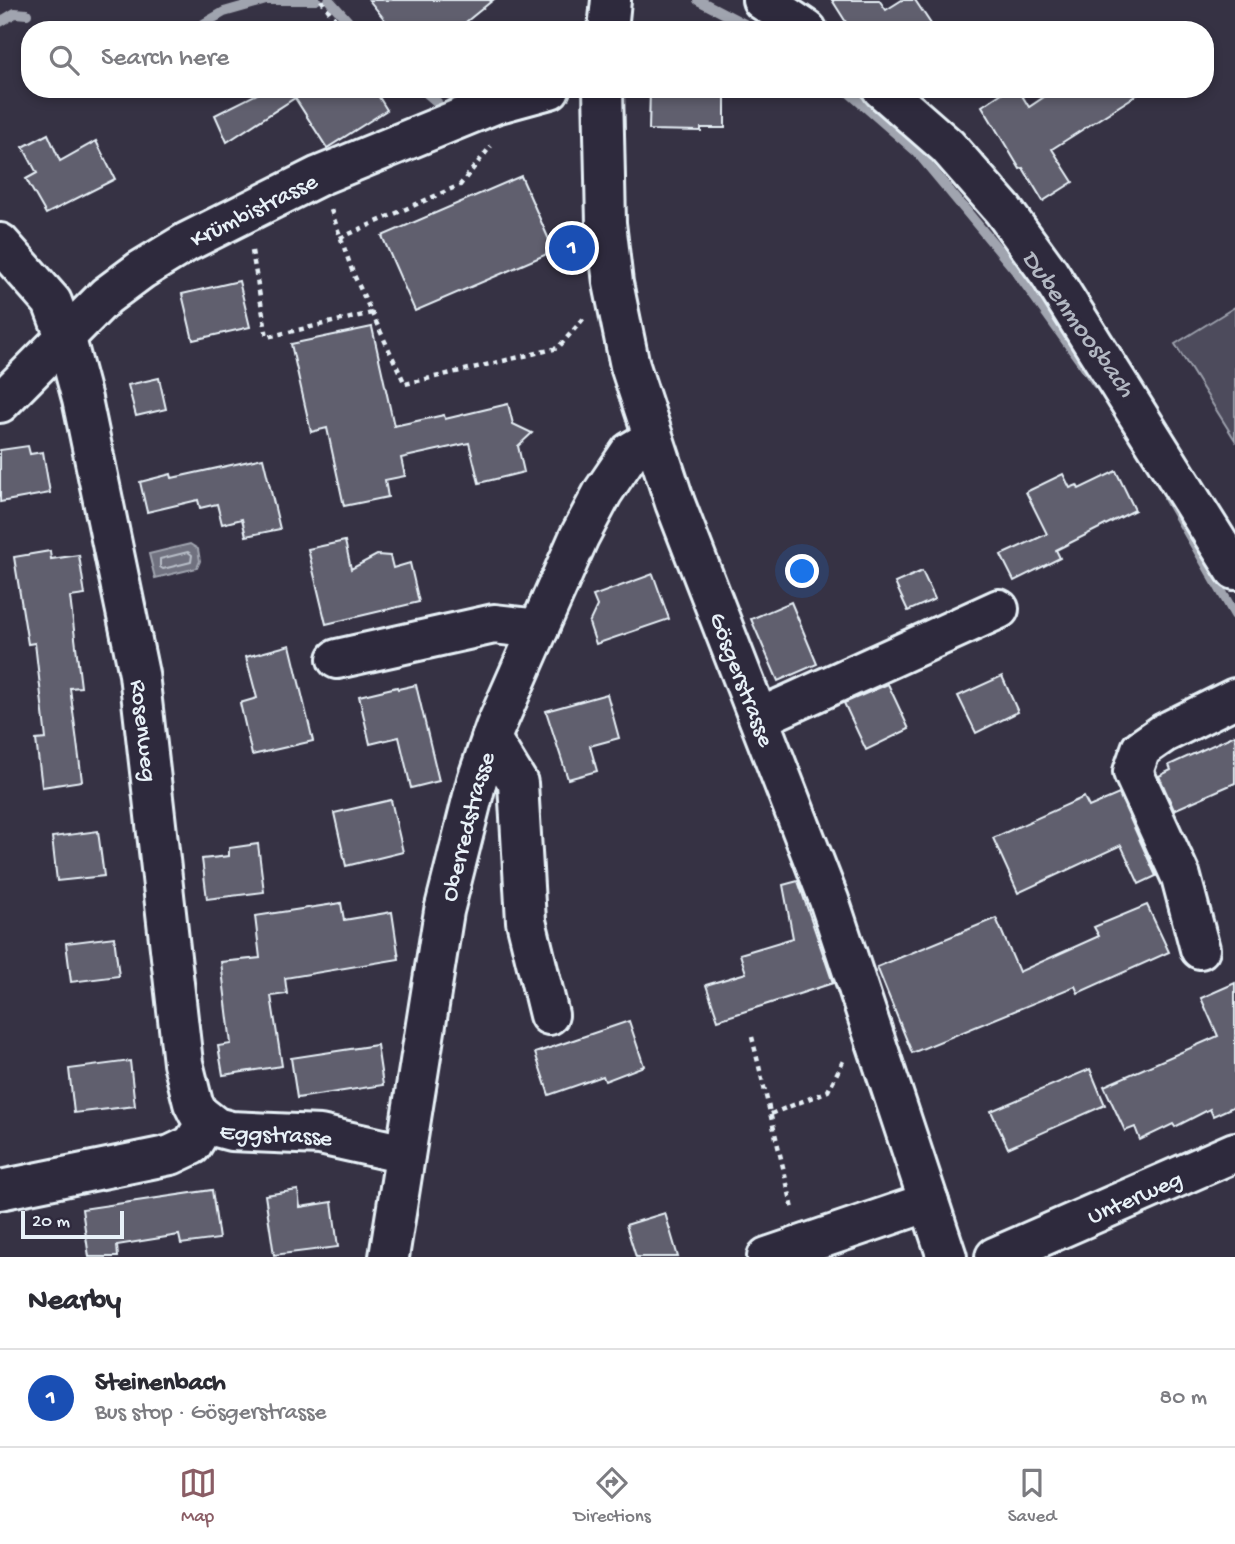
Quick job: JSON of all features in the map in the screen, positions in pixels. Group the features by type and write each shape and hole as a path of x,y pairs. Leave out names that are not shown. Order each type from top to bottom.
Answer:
{"street":[{"path":"609,21 611,0"},
{"path":"768,1 795,21"},
{"name":"Krümbistrasse","path":"0,403 106,296 141,270 187,242 319,176 516,98"},
{"name":"Gösgerstrasse","path":"603,98 606,223 613,282 630,366 675,503 830,900 947,1257"},
{"path":"892,98 970,169 1011,220 1101,354 1235,570"},
{"name":"Rosenweg","path":"0,243 52,302 66,339 82,399 139,674 183,1063 193,1103 207,1121"},
{"name":"Oberredstrasse","path":"390,1257 444,911 477,780 491,738 579,537 603,492 630,452 652,439"},
{"path":"758,718 999,608"},
{"path":"337,659 494,624 539,629"},
{"path":"1200,949 1181,877 1133,772 1141,749 1164,733 1235,698"},
{"path":"491,738 518,783 526,921 549,1015"},
{"name":"Eggstrasse","path":"0,1190 171,1155 192,1145 207,1121 231,1132 320,1135 405,1154"},
{"name":"Unterweg","path":"995,1257 1235,1152"},
{"path":"785,1251 929,1202"}],"path":[{"path":"321,0 336,21"},
{"path":"340,237 460,185 491,148 505,101"},
{"path":"319,176 353,273 405,384 558,348 613,282"},
{"path":"246,212 267,337 372,313"},
{"path":"752,1037 771,1114 785,1251"},
{"path":"771,1114 828,1091 844,1060 840,1049"}],"shaded area":[{"path":"1235,307 1235,440 1175,344"}],"water":[{"path":"190,544 198,549 200,561 197,568 155,578 149,554"}],"building":[{"path":"369,0 493,0 467,21 386,21"},
{"path":"832,0 879,0 886,10 902,0 915,0 929,21 845,21"},
{"path":"249,98 295,98 227,142 215,115"},
{"path":"295,98 380,98 387,110 327,148"},
{"path":"650,98 725,98 725,128 701,128 701,131 649,130"},
{"path":"994,98 1024,98 1029,107 1042,98 1132,98 1052,149 1073,182 1043,201 982,106"},
{"path":"48,134 60,161 96,141 115,179 46,214 26,179 37,173 23,147"},
{"path":"521,176 554,251 415,311 382,236"},
{"path":"239,281 250,327 193,340 182,294"},
{"path":"372,327 394,426 444,415 445,419 508,404 513,424 532,433 518,446 524,472 479,483 469,443 401,458 405,476 385,480 388,497 344,506 327,428 311,432 291,344"},
{"path":"159,378 166,409 136,416 128,385"},
{"path":"28,446 30,454 43,452 50,493 0,502 0,450"},
{"path":"263,458 280,529 246,536 242,519 222,524 217,504 200,508 198,500 147,512 140,482 171,474 172,478"},
{"path":"1116,471 1135,510 1056,550 1060,558 1014,581 1001,555 1047,534 1026,492 1063,474 1070,488 1077,485 1079,489"},
{"path":"345,541 351,569 377,555 390,556 393,568 410,563 419,602 326,624 308,549"},
{"path":"50,551 51,559 79,555 85,595 70,597 81,687 70,688 82,781 42,787 36,740 46,739 35,643 28,644 14,557"},
{"path":"922,571 935,599 908,611 895,583"},
{"path":"653,574 669,619 596,644 589,623 597,606 593,596"},
{"path":"791,602 817,664 778,681 751,619"},
{"path":"290,645 313,741 252,755 240,703 257,698 246,657"},
{"path":"1002,676 1018,712 976,733 958,696"},
{"path":"888,684 909,729 866,750 844,703"},
{"path":"416,685 439,781 411,788 399,737 370,744 359,696"},
{"path":"607,694 619,738 590,746 597,771 568,779 546,711"},
{"path":"1235,735 1235,783 1174,810 1159,776 1171,770 1169,765"},
{"path":"1119,794 1156,876 1139,884 1121,845 1018,893 993,838 1084,797 1089,807"},
{"path":"391,800 403,852 346,866 334,813"},
{"path":"98,831 104,876 57,881 52,837"},
{"path":"258,844 264,892 207,899 202,859 229,856 229,848"},
{"path":"798,881 833,983 718,1020 706,985 746,973 740,954 793,938 783,885"},
{"path":"341,903 344,920 392,912 399,959 285,978 287,994 271,996 282,1066 223,1075 218,1046 231,1044 221,962 260,958 255,916"},
{"path":"1147,905 1169,952 1078,993 1075,986 912,1053 877,967 996,918 1019,972 1099,936 1094,927"},
{"path":"114,937 119,976 71,982 66,943"},
{"path":"1235,983 1235,1106 1213,1116 1210,1109 1175,1127 1173,1124 1140,1140 1135,1127 1125,1131 1104,1086 1218,1036 1201,998"},
{"path":"629,1021 644,1066 605,1081 603,1076 549,1095 535,1053"},
{"path":"377,1045 383,1085 297,1098 291,1058"},
{"path":"130,1061 135,1106 74,1113 69,1069"},
{"path":"1090,1069 1105,1105 1008,1148 991,1111"},
{"path":"212,1190 219,1239 181,1244 179,1235 117,1245 118,1257 89,1257 82,1209"},
{"path":"298,1190 300,1207 332,1202 338,1247 274,1255 265,1195"},
{"path":"665,1213 678,1257 636,1257 626,1225"}],"waterway":[{"path":"208,21 224,12 266,0 316,0"},
{"name":"Dubenmoosbach","path":"329,0 348,21"},
{"name":"Dubenmoosbach","path":"698,0 739,21"},
{"path":"0,22 15,13 27,14"},
{"name":"Dubenmoosbach","path":"432,98 437,102"},
{"name":"Dubenmoosbach","path":"855,98 917,152 1016,271 1097,384"},
{"name":"Dubenmoosbach","path":"1168,498 1235,615"}],"place":[{"name":"Steinenbach","path":"572,248"}]}
